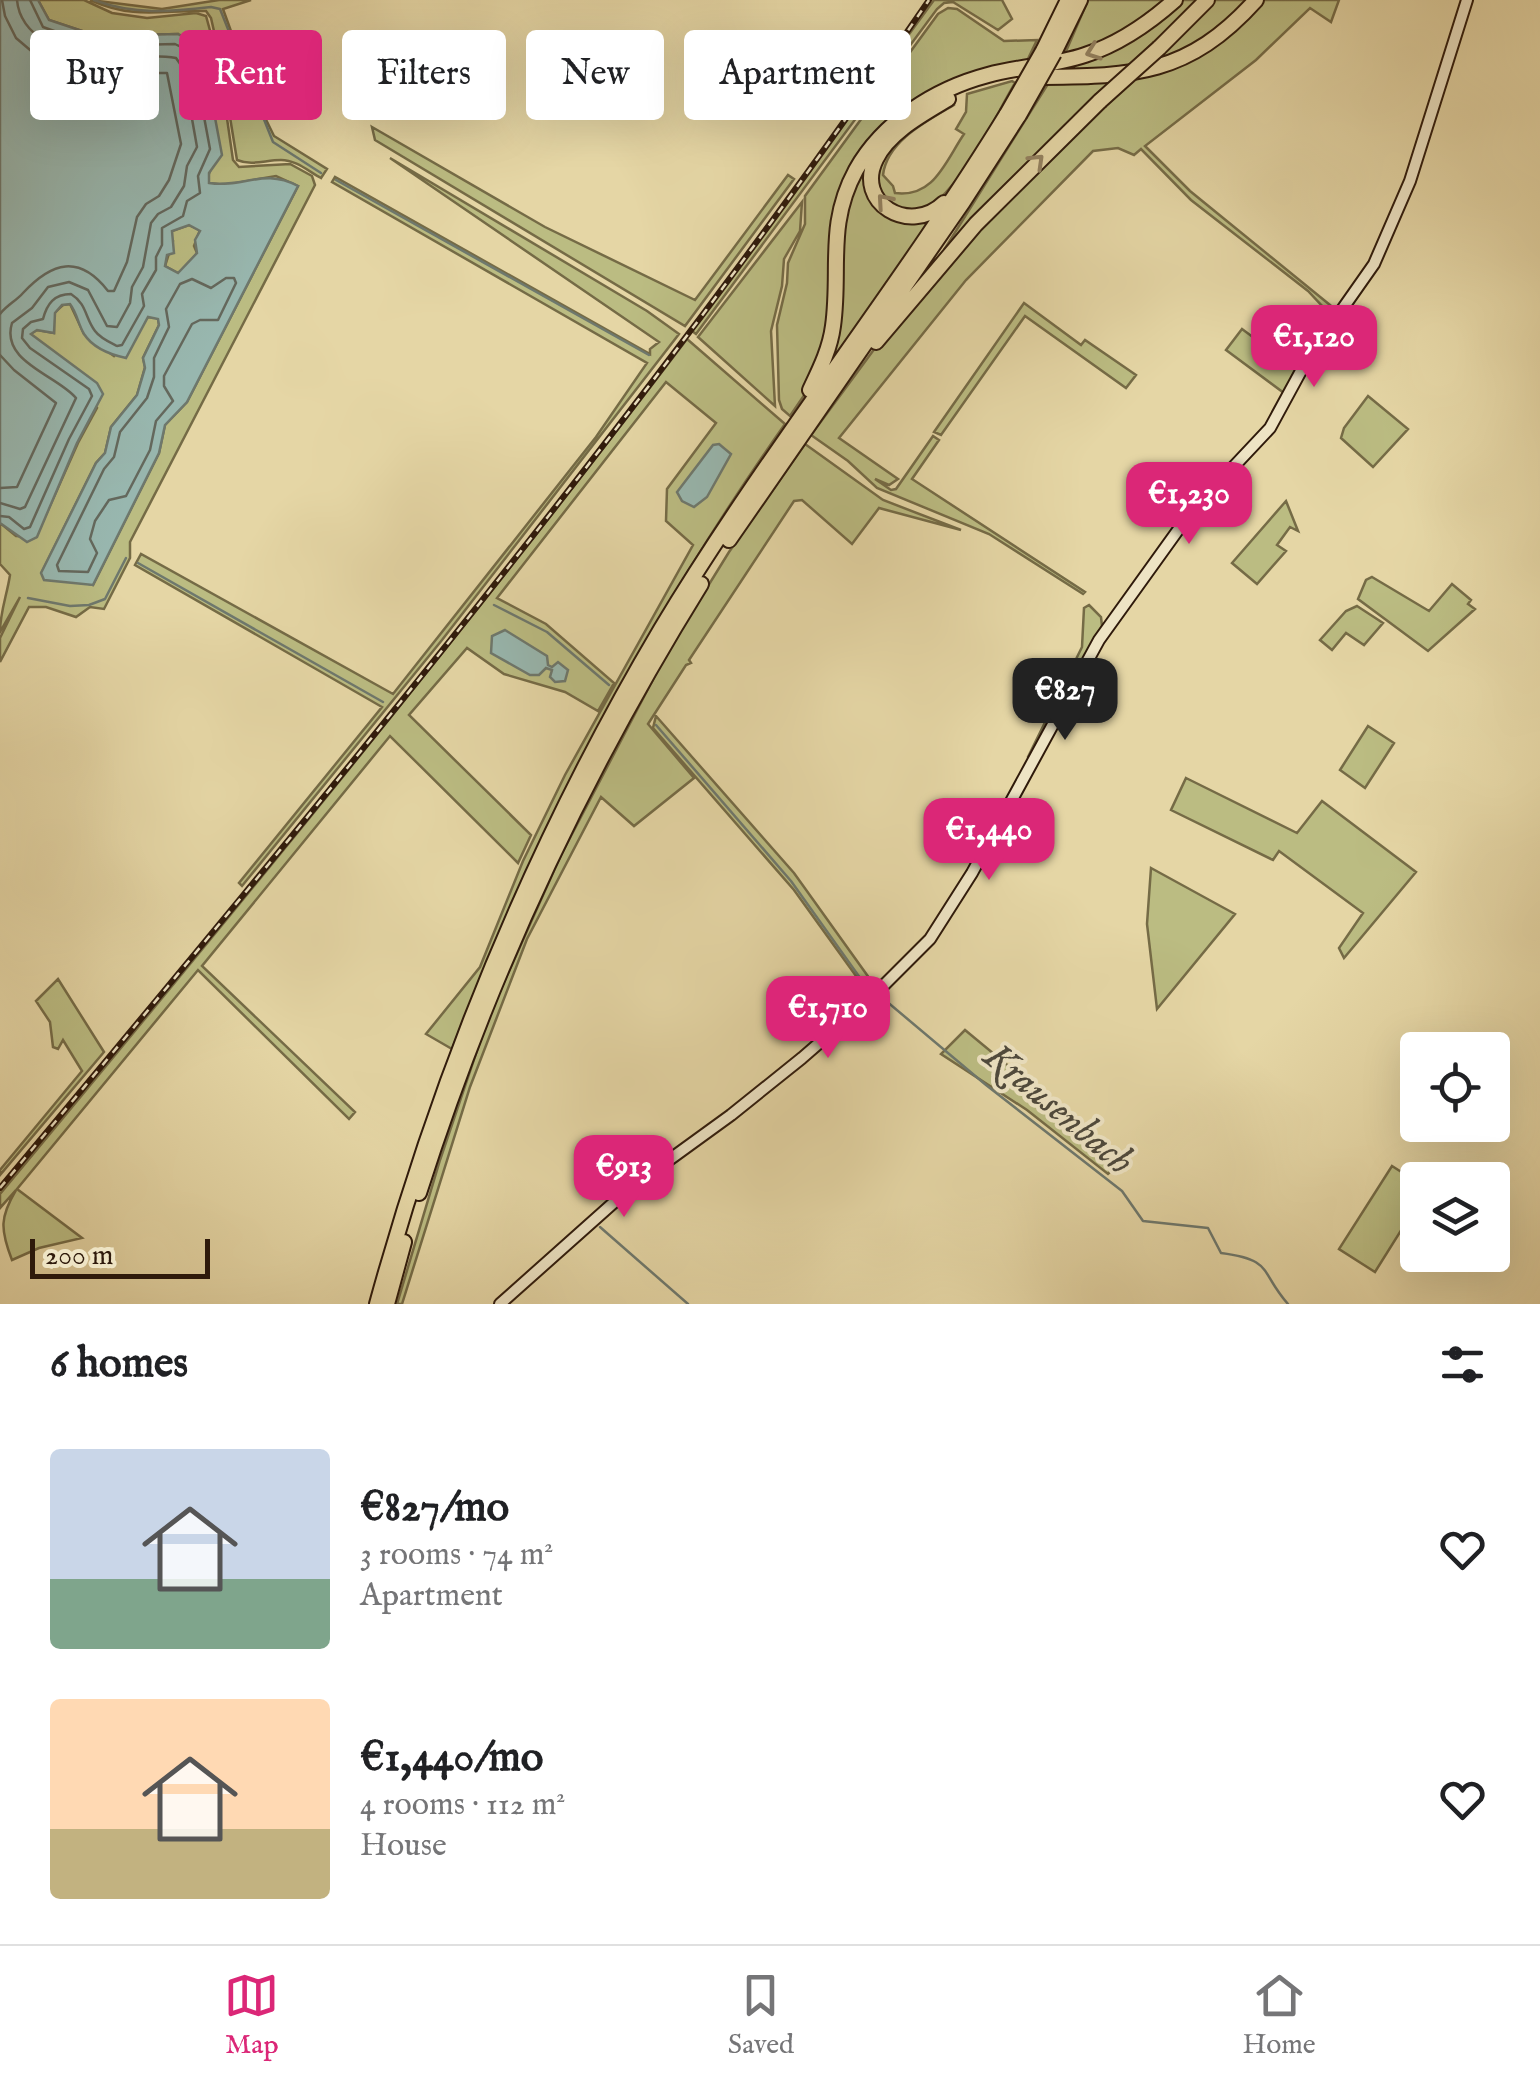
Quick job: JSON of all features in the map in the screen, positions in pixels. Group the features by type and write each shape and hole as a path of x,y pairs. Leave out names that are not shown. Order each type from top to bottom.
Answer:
{"highway":[{"path":"1049,52 1068,0"},
{"path":"387,1304 423,1181 514,941 619,724 728,541 1013,114 1080,0"},
{"path":"789,431 826,358 833,328 834,247 840,208 855,171 885,132 924,102 965,82 1073,59 1112,44 1175,0"},
{"path":"828,395 976,224 1206,0"},
{"path":"963,184 936,211 906,217 888,210 878,200 872,175 874,162 897,134 951,98 1012,79 1113,77 1166,65 1206,44 1256,0"},
{"path":"377,1304 432,1122 497,954 603,733 663,627 789,431 1013,114"}],"main road":[{"path":"500,1304 650,1172 731,1116 802,1058 916,955 952,908 1092,652 1201,500 1270,428 1308,358 1374,264 1410,181 1466,0"}],"green space":[{"path":"38,0 84,0 112,13 147,18 196,13 206,16 210,30 179,30 179,38 178,34 159,34 159,30 79,30 49,20"},
{"path":"90,0 162,9 219,0 251,0 223,9 231,30 214,30 206,11 148,13"},
{"path":"934,0 1002,0 1012,19 998,30 953,2 944,3 911,44 911,31"},
{"path":"1088,0 1168,0 1113,39 1064,56"},
{"path":"1182,0 1199,0 1122,72 1055,72 1057,66 1169,12"},
{"path":"1215,0 1251,0 1216,34 1144,69"},
{"path":"1261,0 1339,0 1331,22 1310,8 1256,60 1145,146 1190,191 1330,305 1326,310 1308,291 1191,200 1141,149 1134,155 1118,148 1093,151 966,280 839,438 898,479 889,485 875,479 891,490 896,489 933,436 939,440 912,479 1083,594 989,534 877,488 811,435 892,325 996,207 1136,78 1148,76"},
{"path":"948,8 957,9 1004,41 1037,40 1026,63 958,80 911,119 911,51 938,14"},
{"path":"1051,79 1116,79 1007,183 944,250"},
{"path":"1015,83 976,152 939,200 924,212 892,208 876,185 882,155 890,145 954,100 954,105 900,142 886,163 883,175 895,193 920,190 937,176 964,134 956,129 966,112 967,94"},
{"path":"201,120 227,120 233,160 239,167 290,164 312,176 315,185 130,542 130,558 104,609 90,607 76,617 46,607 29,607 0,662 0,638 20,597 0,632 10,575 0,564 0,523 16,536 36,537 97,408 30,334 37,330 54,333 54,313 70,304 84,334 114,356 148,317 158,318 159,325 143,358 145,367 137,395 111,427 105,453 96,463 42,572 93,585 159,453 165,425 187,402 298,186 276,176 225,185 209,183 213,163"},
{"path":"230,120 266,120 274,136 327,169 321,178 286,160 237,160"},
{"path":"846,120 855,120 696,334 692,331"},
{"path":"861,120 910,120 851,169 824,352 790,416 779,400 777,325 788,263 805,224 805,196"},
{"path":"372,127 545,227 695,300 788,175 794,179 685,326 375,140"},
{"path":"390,158 679,334 442,640 242,886 239,883 382,707 135,565 141,554 393,694 596,437 647,363 332,182 335,177 650,354 659,342"},
{"path":"866,162 882,209 937,215 833,359 839,324 840,222"},
{"path":"802,202 800,231 784,259 771,331 775,406 698,337"},
{"path":"189,225 200,230 194,246 197,253 178,273 165,266 173,241 170,236 172,231"},
{"path":"1024,303 1081,345 1085,340 1136,375 1126,388 1025,316 941,435 934,432"},
{"path":"1242,329 1296,369 1284,393 1226,350"},
{"path":"687,339 785,424 687,572 600,726 521,885 452,1049 426,1034 480,967 523,861 565,775 693,545 666,521 667,489 716,423 666,382 497,598 546,624 614,683 598,711 565,692 504,674 467,648 409,715 531,835 518,863 390,736 202,966 355,1112 349,1119 198,970 17,1189 82,1238 39,1248 12,1260 4,1224 16,1190 0,1208 0,1194 434,663"},
{"path":"1368,396 1408,429 1373,467 1341,438"},
{"path":"805,444 883,500 961,530 879,508 852,544 802,500 794,501 648,724 694,778 634,826 601,797 527,939 470,1087 402,1304 397,1304 488,1018 561,855 669,649 729,552"},
{"path":"1286,501 1298,531 1290,527 1277,545 1286,551 1257,584 1232,563"},
{"path":"1372,577 1429,611 1452,584 1471,600 1468,604 1475,609 1428,651 1358,599 1366,580"},
{"path":"1089,605 1101,617 1102,626 1029,759 1082,647 1084,608"},
{"path":"1357,606 1383,623 1364,645 1346,633 1332,650 1320,640 1346,611"},
{"path":"656,716 794,873 872,982 864,987 794,890 653,728"},
{"path":"1368,726 1394,743 1365,788 1340,770"},
{"path":"1186,778 1297,833 1322,801 1416,872 1344,958 1339,948 1363,913 1279,851 1273,860 1171,810"},
{"path":"1151,868 1235,914 1157,1009 1147,924"},
{"path":"58,979 104,1052 0,1175 0,1170 82,1071 63,1040 58,1049 53,1047 50,1022 36,1001"},
{"path":"965,1030 1123,1161 1108,1174 1027,1110 941,1054"},
{"path":"1392,1166 1400,1171 1400,1232 1375,1272 1339,1249"}],"water":[{"path":"0,0 38,0 49,20 79,30 30,30 30,120 159,120 159,34 178,34 179,120 215,120 222,155 209,173 209,183 264,178 298,186 187,402 165,425 159,453 93,585 44,580 41,573 96,463 105,453 111,427 137,395 145,368 143,358 159,325 158,319 148,317 126,358 92,343 70,304 62,305 55,313 54,333 37,330 31,334 97,383 103,394 77,443 37,537 27,542 0,523","holes":["189,225 200,231 195,240 197,253 178,273 165,266 167,255 174,253 172,231"]},
{"path":"719,444 731,454 707,497 694,507 682,501 677,492 713,445"},
{"path":"505,630 547,656 548,665 552,667 558,662 568,670 565,681 555,682 550,677 552,670 546,668 539,675 530,675 491,653 492,636"}],"waterway":[{"path":"94,0 138,10 220,9 273,142 321,173"},
{"path":"336,180 649,355"},
{"path":"28,598 70,606 105,599 126,558"},
{"path":"138,563 383,702"},
{"path":"494,605 547,632 609,685"},
{"name":"Krausenbach","path":"656,725 791,881 863,982 873,990"},
{"name":"Krausenbach","path":"879,995 1122,1191 1143,1221 1208,1228 1221,1253 1258,1264 1288,1304"},
{"path":"600,1227 688,1304"}],"railway":[{"path":"0,1188 360,752 595,456 709,306 929,0"}]}
